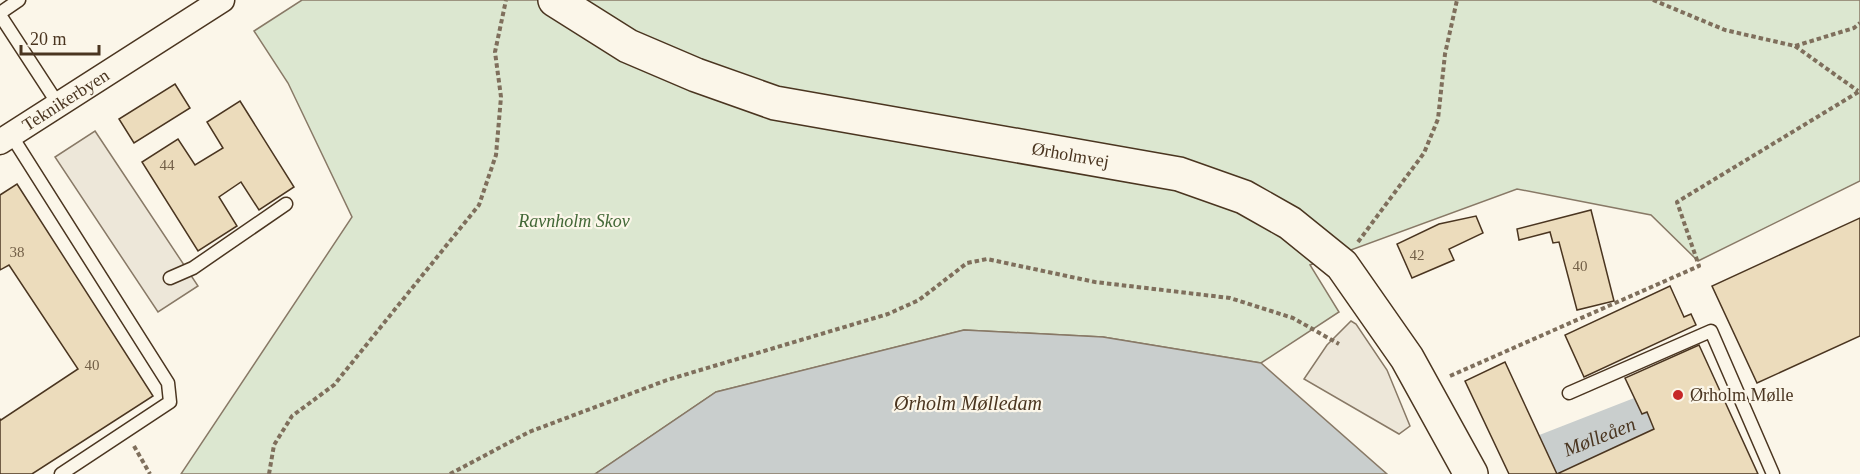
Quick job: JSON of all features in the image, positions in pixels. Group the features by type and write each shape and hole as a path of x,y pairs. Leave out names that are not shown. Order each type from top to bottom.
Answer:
{"street":[{"name":"Teknikerbyen","path":"6,138 222,0"},
{"name":"Ørholmvej","path":"555,0 628,46 696,75 776,103 1179,174 1244,197 1290,223 1342,265 1407,358 1471,474"}],"lane":[{"path":"19,0 0,14 58,104"},
{"path":"6,138 168,383 170,402 61,474"},
{"path":"170,278 193,268 286,204"},
{"path":"1569,393 1711,330 1773,474"}],"path":[{"path":"269,474 274,445 292,416 334,385 479,205 496,155 501,97 495,52 506,0"},
{"path":"1342,265 1424,153 1438,119 1445,54 1457,0"},
{"path":"1425,388 1699,266 1677,202 1859,91 1796,46 1725,30 1653,0"},
{"path":"1796,46 1854,28 1860,23"},
{"path":"450,474 529,432 667,380 888,314 919,300 967,263 987,259 1095,282 1230,298 1293,318 1339,344"},
{"path":"126,432 150,474"}],"green space":[{"name":"Ravnholm Skov","path":"302,0 1860,0 1860,181 1698,261 1651,215 1517,189 1310,265 1339,312 1261,363 1103,337 964,330 716,392 595,474 181,474 352,217 288,83 254,31"}],"shaded area":[{"path":"95,131 198,286 158,312 55,157"},
{"path":"1351,321 1356,324 1387,370 1410,426 1399,434 1304,379 1327,345"}],"water":[{"name":"Ørholm Mølledam","path":"964,330 1103,337 1261,363 1387,474 595,474 716,392"}],"building":[{"path":"175,84 190,108 134,143 119,119"},
{"path":"240,101 294,187 259,210 241,182 219,197 237,226 198,251 142,162 178,139 195,165 223,148 207,122"},
{"path":"17,184 153,396 32,474 0,474 0,419 78,369 9,265 0,270 0,195"},
{"path":"1591,210 1614,301 1577,310 1559,242 1553,243 1550,232 1519,240 1517,229"},
{"path":"1476,216 1483,233 1449,249 1454,260 1412,278 1397,244 1439,224"},
{"path":"1860,218 1860,336 1757,383 1712,286"},
{"path":"1670,286 1684,317 1691,314 1696,325 1584,377 1565,335"},
{"name":"Ørholm Mølle","path":"1699,345 1758,474 1557,474 1654,429 1647,412 1642,414 1625,378"},
{"path":"1505,362 1557,474 1509,474 1465,381"}],"waterway":[{"name":"Mølleåen","path":"1549,456 1649,417"}],"place":[{"name":"Ørholm Mølle","path":"1678,395"}]}
